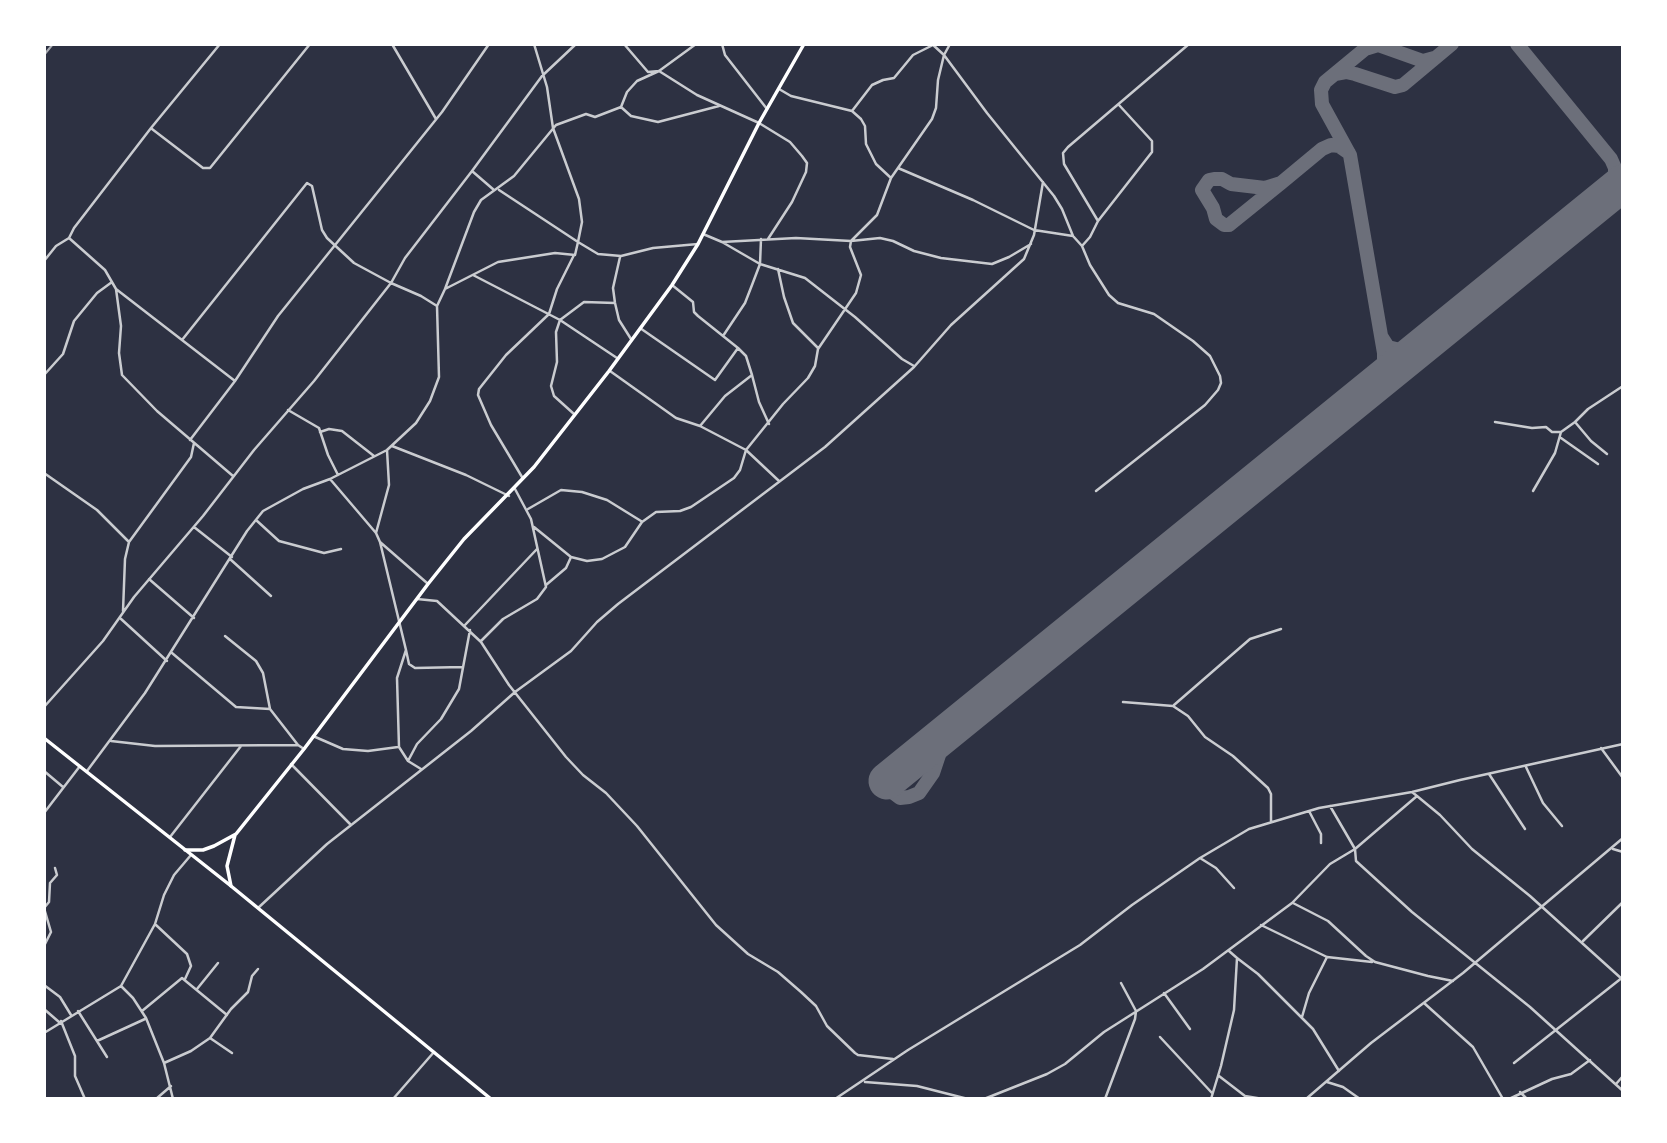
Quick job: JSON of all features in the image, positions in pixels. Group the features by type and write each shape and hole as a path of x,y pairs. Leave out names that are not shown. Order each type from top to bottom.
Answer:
{"main road":[{"path":"185,849 203,850 226,842 236,834 464,539 524,480 609,371 698,244 759,123 804,44"},
{"path":"44,738 231,886 491,1099"},
{"path":"231,886 227,866 236,834"}],"street":[{"path":"44,261 56,246 69,238 151,128 220,44"},
{"path":"151,128 203,168 210,168 310,44"},
{"path":"392,44 436,119"},
{"path":"123,613 125,559 129,542 191,457 192,441 278,316 436,119 489,44"},
{"path":"524,480 491,425 478,395 479,389 506,355 549,314 557,289 575,255 582,222 579,199 553,128 547,87 534,44"},
{"path":"44,707 120,618 391,283 405,258 542,76 576,44"},
{"path":"624,44 648,72 659,71 697,95 759,123 790,142 807,163 806,172 792,202 768,239"},
{"path":"87,771 167,661 256,520 271,505 387,450 416,423 435,389 440,361 436,342 437,306 481,200 514,176 556,125 586,114 595,117 621,107 627,92 637,81 659,71 696,44"},
{"path":"722,44 725,55 767,109"},
{"path":"852,111 872,85 894,78 913,55 932,44 944,55 986,113 1043,181 1062,209 1073,236 1082,246 1090,265 1110,295 1118,303 1154,314 1202,348 1217,367 1221,383 1205,405 1096,491"},
{"path":"534,527 571,557 587,561 602,559 625,547 642,522 659,511 680,511 707,498 734,478 740,470 746,450 808,378 815,366 818,349 856,293 861,275 850,247 851,241 877,215 891,178 932,119 939,95 938,80 944,55 950,44"},
{"path":"1098,221 1064,164 1063,153 1189,44"},
{"path":"779,89 791,96 852,111 865,127 866,144 876,164 891,178"},
{"path":"1082,246 1152,152 1152,141 1119,104"},
{"path":"621,107 631,116 658,122 719,106"},
{"path":"898,168 1034,230 1073,236"},
{"path":"472,171 598,254 621,256 653,248 698,244"},
{"path":"258,908 311,857 471,731 515,692 571,651 597,622 618,604 825,447 914,367 951,326 1019,265 1031,244 1043,181"},
{"path":"182,340 307,183 312,186 322,229 336,246 354,263 437,306"},
{"path":"703,234 760,264 805,278 914,367"},
{"path":"69,238 105,270 116,289 121,326 119,353 122,375 157,411 233,476"},
{"path":"722,242 761,239 851,241 880,238 941,258 992,264 1031,244"},
{"path":"723,336 745,303 760,264 761,239"},
{"path":"445,289 498,262 555,253 575,255"},
{"path":"621,256 613,288 619,320 631,339"},
{"path":"778,269 793,323 818,349"},
{"path":"473,275 560,320 617,358"},
{"path":"44,375 63,354 74,321 97,293 112,282"},
{"path":"671,285 693,302 694,312 698,316 746,356 759,402 769,424"},
{"path":"116,289 235,381"},
{"path":"574,414 554,396 551,386 557,362 556,332 560,320 584,302 615,303"},
{"path":"640,328 715,380 738,348"},
{"path":"609,371 676,418 700,426 746,450 779,481"},
{"path":"700,426 725,396 752,375"},
{"path":"1495,422 1532,428 1546,427 1552,432 1561,432 1623,386"},
{"path":"288,411 316,426 338,475"},
{"path":"1575,422 1591,441 1607,454"},
{"path":"320,432 330,429 342,431 375,457"},
{"path":"1533,491 1556,453 1561,432"},
{"path":"1561,438 1598,464"},
{"path":"392,446 466,475 509,496"},
{"path":"376,533 389,485 387,450"},
{"path":"44,473 97,510 129,542"},
{"path":"330,479 376,533 380,542 410,664 415,668 463,667"},
{"path":"515,489 528,509 534,527 546,585"},
{"path":"528,509 561,490 582,492 607,500 642,522"},
{"path":"256,520 279,541 324,553 341,549"},
{"path":"194,527 271,596"},
{"path":"380,542 428,584"},
{"path":"465,625 537,548"},
{"path":"481,642 503,619 537,599 546,585 566,568 571,557"},
{"path":"149,579 194,618"},
{"path":"417,598 437,601 481,642 515,692 573,766 606,793 637,826 716,925 748,954 778,972 810,1000 827,1026 855,1053 894,1059"},
{"path":"120,618 167,661"},
{"path":"1173,706 1250,639 1281,629"},
{"path":"408,761 417,744 445,714 458,689 470,630"},
{"path":"225,636 244,649 261,667 270,709 304,749"},
{"path":"406,650 397,678 398,747 408,761 421,768"},
{"path":"172,653 236,707 270,709"},
{"path":"1123,702 1173,706 1188,716 1208,740 1242,763 1268,788 1271,794 1271,821"},
{"path":"313,736 343,749 368,751 398,747"},
{"path":"111,741 155,747 298,745"},
{"path":"835,1099 894,1059 1080,945 1200,858 1249,829 1308,810 1412,793 1623,744"},
{"path":"170,837 241,746"},
{"path":"1601,748 1623,778"},
{"path":"291,764 350,825"},
{"path":"1525,765 1543,803 1562,826"},
{"path":"44,813 80,766"},
{"path":"44,771 64,787"},
{"path":"1489,774 1525,829"},
{"path":"1412,793 1449,823 1472,849 1623,978 1514,1063"},
{"path":"984,1099 1065,1064 1104,1032 1229,951 1292,903 1330,864 1355,849 1417,796"},
{"path":"1330,806 1355,849 1356,861 1363,868 1557,1031 1623,1091"},
{"path":"1308,810 1321,834 1321,844"},
{"path":"1306,1099 1371,1043 1453,981 1623,838"},
{"path":"1611,849 1623,852"},
{"path":"44,1033 121,986 155,924 169,885 191,855"},
{"path":"1200,858 1216,868 1234,888"},
{"path":"44,946 51,932 44,908 49,902 50,883 57,875 55,868"},
{"path":"1582,941 1623,902"},
{"path":"1292,903 1328,921 1375,962"},
{"path":"155,924 187,954 191,966 185,979"},
{"path":"1261,925 1327,957 1375,962 1453,981"},
{"path":"1229,951 1258,974 1318,1034 1339,1071"},
{"path":"1302,1017 1309,993 1327,957"},
{"path":"1210,1099 1219,1076 1234,1010 1237,958"},
{"path":"197,989 218,963"},
{"path":"164,1063 191,1051 210,1038 248,992 252,976 258,969"},
{"path":"142,1011 179,979 185,979 227,1015"},
{"path":"1105,1099 1136,1011 1121,983"},
{"path":"44,985 60,997 71,1015"},
{"path":"121,986 146,1018 164,1063 173,1099"},
{"path":"1164,993 1190,1029"},
{"path":"1424,1003 1473,1047 1503,1099"},
{"path":"44,1009 60,1021 75,1056 77,1084 85,1099"},
{"path":"78,1011 107,1057"},
{"path":"97,1041 146,1018"},
{"path":"1160,1037 1212,1093"},
{"path":"210,1038 232,1053"},
{"path":"393,1099 434,1052"},
{"path":"1510,1099 1572,1074 1590,1060"},
{"path":"1219,1076 1245,1096 1263,1099"},
{"path":"1616,1084 1623,1076"},
{"path":"863,1082 917,1086 968,1099"},
{"path":"1327,1082 1338,1084 1360,1099"},
{"path":"156,1099 171,1086"},
{"path":"478,1099 483,1093"},
{"path":"1520,1093 1527,1099"}],"taxiway":[{"path":"1371,44 1325,82 1321,90 1322,104 1350,155 1384,353 1384,367 1374,385"},
{"path":"1335,74 1346,72 1395,87 1403,85 1452,44"},
{"path":"1517,44 1611,159 1615,168 1611,192"},
{"path":"1365,49 1378,45 1423,61 1434,58"},
{"path":"1281,183 1265,188 1214,179 1209,180 1202,190 1216,219 1229,225 1281,183 1322,149 1331,145 1339,146 1349,153"},
{"path":"1381,336 1388,347 1416,351"},
{"path":"887,781 888,789 900,798 919,793 933,773 943,743 955,725"}],"runway":[{"path":"887,781 1623,183"}],"railway":[{"path":"44,55 53,44"}]}
